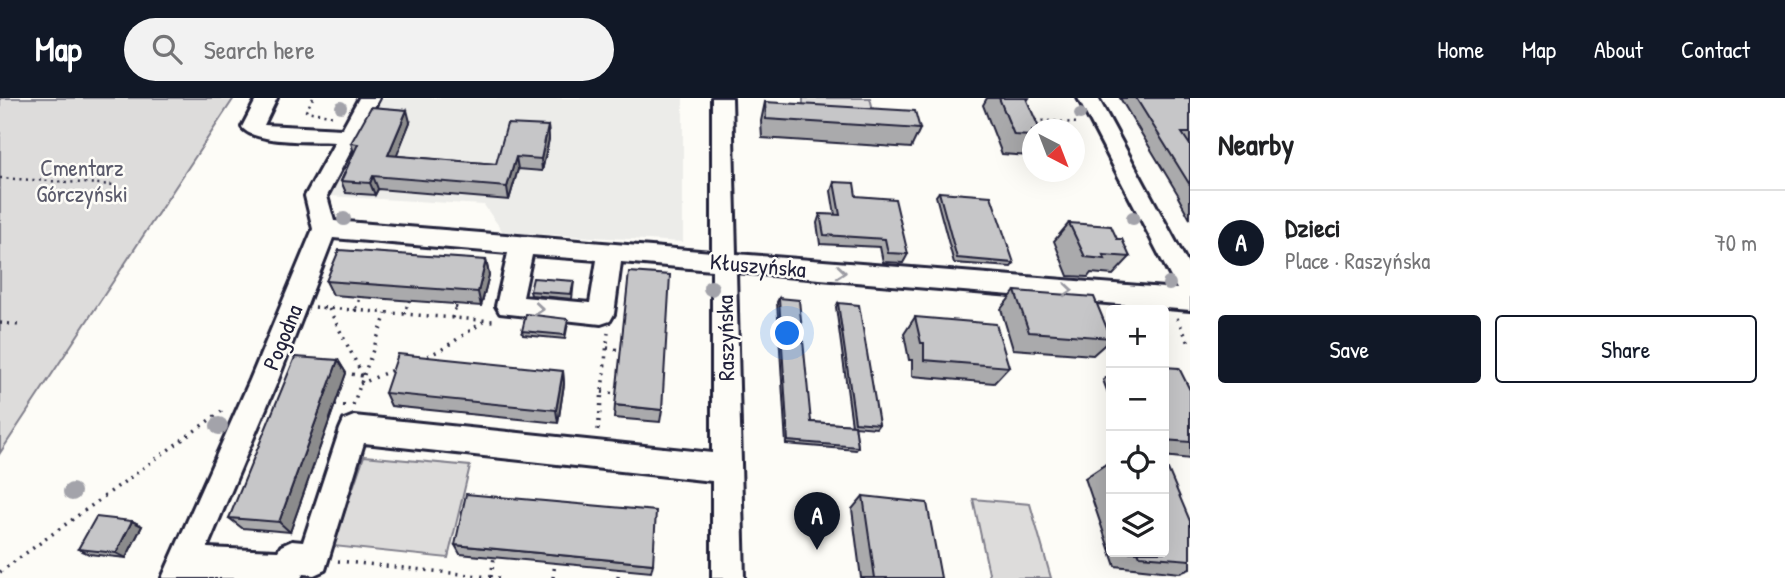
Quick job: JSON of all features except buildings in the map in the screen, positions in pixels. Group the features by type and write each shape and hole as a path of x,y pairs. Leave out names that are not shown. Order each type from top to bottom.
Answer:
{"street":[{"path":"267,98 252,127 261,131 348,136"},
{"path":"326,229 316,195 369,98"},
{"name":"Raszyńska","path":"722,98 728,578"},
{"path":"1088,98 1190,291"},
{"name":"Kłuszyńska","path":"326,229 1190,300"},
{"name":"Pogodna","path":"181,570 326,229"},
{"path":"522,245 509,306 601,314 610,252"},
{"path":"181,570 296,568 354,429 727,469"}],"path":[{"path":"306,111 313,98"},
{"path":"0,178 116,185"},
{"path":"355,310 360,297"},
{"path":"404,314 409,301"},
{"path":"452,318 457,304"},
{"path":"313,307 496,321"},
{"path":"329,309 363,376"},
{"path":"335,405 353,406 386,313"},
{"path":"418,360 441,350 484,320"},
{"path":"598,431 610,321"},
{"path":"0,323 19,325"},
{"path":"607,348 621,350"},
{"path":"360,384 407,364"},
{"path":"332,372 363,376"},
{"path":"602,392 616,394"},
{"path":"0,572 231,404"},
{"path":"491,577 494,557"},
{"path":"553,578 555,563"},
{"path":"296,568 499,578"},
{"path":"618,578 619,569"}],"shaded area":[{"path":"372,98 683,98 683,242 503,232 484,205 328,196"}],"green space":[{"name":"Cmentarz Górczyński","path":"0,98 234,98 0,453"},
{"path":"803,98 870,98 876,121 803,118"},
{"path":"364,456 470,466 448,558 333,546"},
{"path":"973,499 1030,504 1051,578 990,578"}],"place":[{"name":"Dzieci","path":"817,550"}]}
